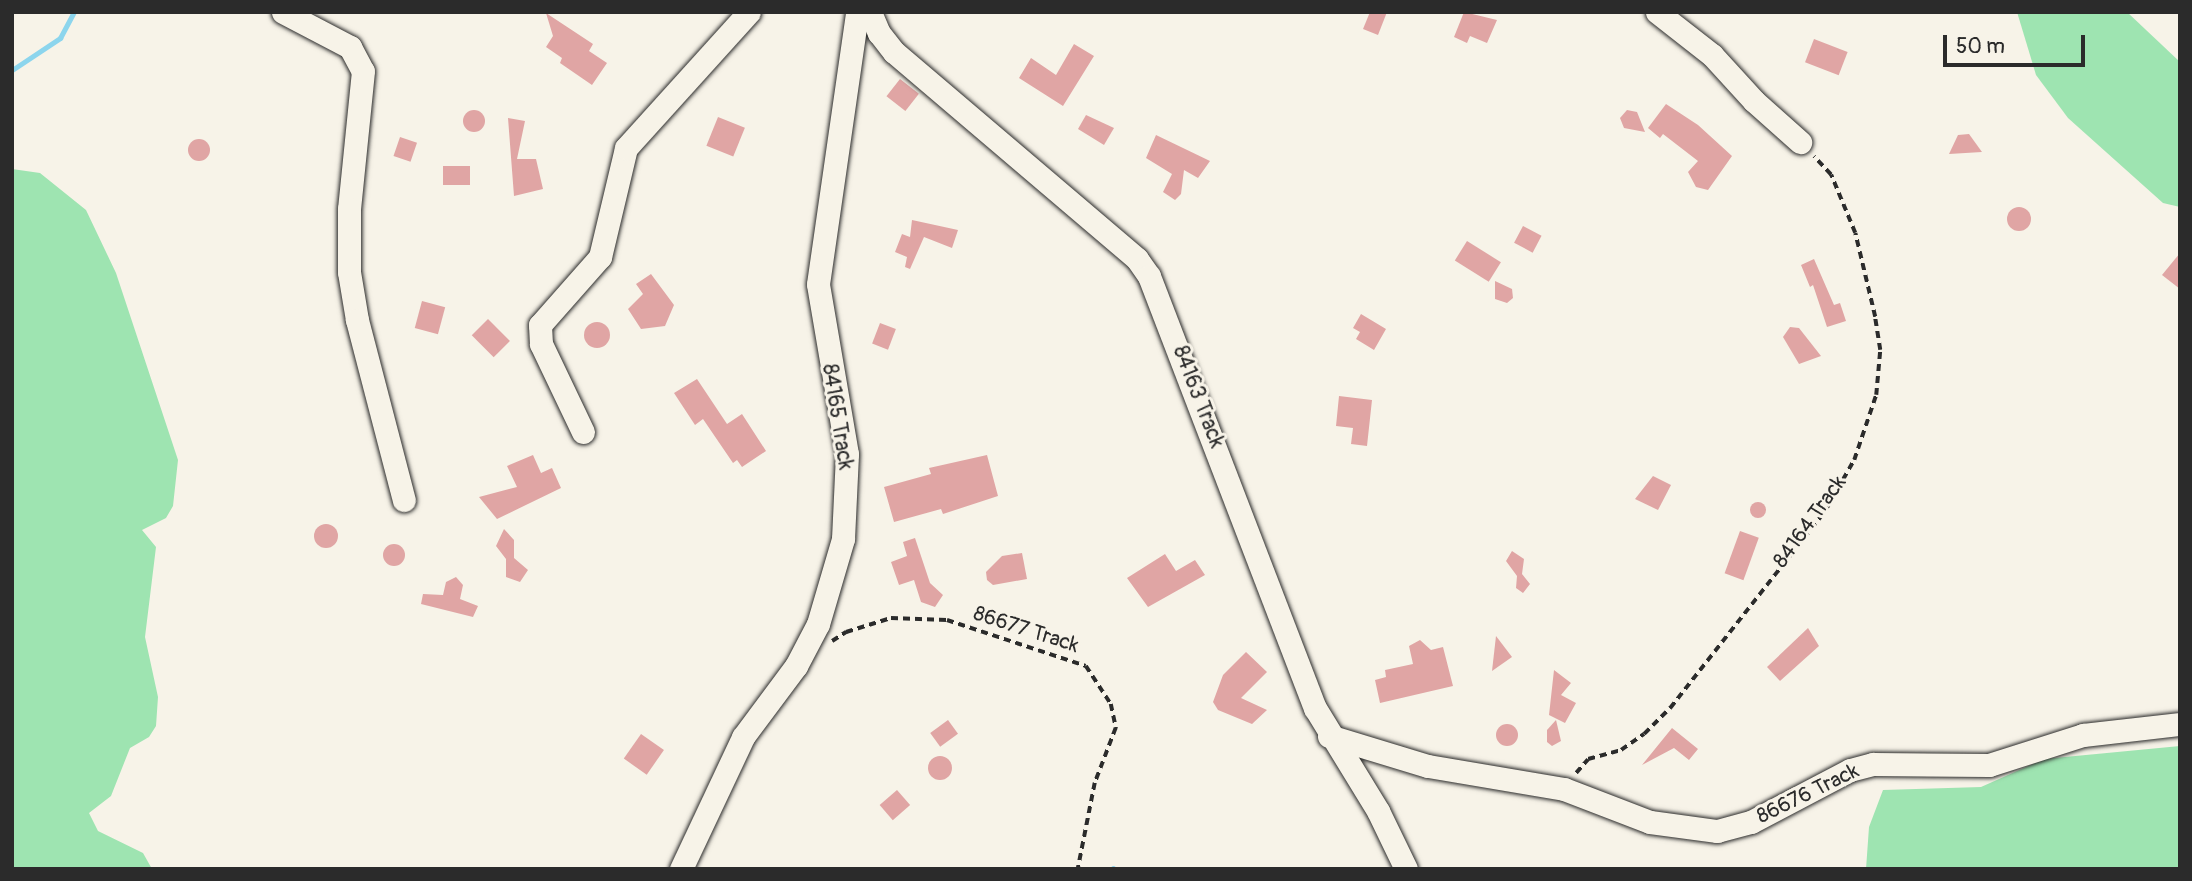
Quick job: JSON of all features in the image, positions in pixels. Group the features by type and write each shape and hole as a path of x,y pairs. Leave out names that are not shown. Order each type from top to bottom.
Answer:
{"street":[{"path":"283,12 350,47 363,71 349,209 349,272 357,320 404,500"},
{"path":"583,432 541,344 540,325 600,257 626,148 749,12"},
{"name":"84165 Track","path":"681,869 743,737 796,666 818,624 843,539 847,454 818,284 857,12"},
{"name":"84163 Track","path":"870,12 878,33 894,52 1137,259 1149,276 1329,736 1378,811 1406,869"},
{"path":"1657,12 1712,55 1754,101 1800,142"},
{"name":"86676 Track","path":"1564,789 1650,822 1717,831 1751,822 1850,770 1873,764 1989,765 2083,734 2180,724"},
{"path":"1329,736 1428,766 1564,789"}],"path":[{"name":"84164 Track","path":"1564,789 1588,759 1621,750 1670,708 1825,510 1854,460 1876,395 1880,350 1875,317 1855,233 1831,175 1800,142"},
{"name":"86677 Track","path":"826,645 846,632 891,618 947,620 1014,646 1070,657 1086,666 1111,704 1116,727 1095,782 1078,869"}],"green space":[{"path":"2017,12 2127,12 2180,62 2180,207 2163,203 2068,118 2036,75"},
{"path":"12,169 40,173 86,210 116,273 178,460 173,506 166,518 142,530 156,547 145,637 158,697 156,726 149,737 130,748 111,796 89,813 98,831 143,853 152,869 12,869"},
{"path":"2180,746 2180,869 1866,869 1869,827 1883,790 1981,787 2044,759"}],"building":[{"path":"1370,12 1387,12 1378,35 1363,29"},
{"path":"1464,12 1497,20 1487,43 1470,36 1467,43 1454,37"},
{"path":"546,13 593,44 589,51 607,63 592,85 560,63 562,58 546,47 553,36"},
{"path":"1814,39 1848,52 1839,75 1805,62"},
{"path":"1074,44 1094,56 1063,106 1019,78 1031,58 1056,75"},
{"path":"900,79 919,94 905,111 886,96"},
{"path":"1666,104 1698,125 1732,156 1708,190 1696,187 1688,172 1698,161 1663,134 1660,138 1648,128"},
{"path":"474,110 482,113 485,121 482,129 474,132 466,129 463,121 466,113"},
{"path":"1627,110 1637,112 1645,132 1624,128 1620,118"},
{"path":"1086,115 1114,128 1104,145 1078,129"},
{"path":"718,117 745,128 733,157 706,146"},
{"path":"508,118 525,121 517,159 536,159 543,189 514,196"},
{"path":"1969,134 1982,152 1949,154 1958,135"},
{"path":"1156,135 1210,161 1198,178 1184,170 1181,194 1175,200 1163,192 1172,174 1146,158"},
{"path":"400,137 417,143 411,162 393,156"},
{"path":"199,139 207,142 210,150 207,158 199,161 191,158 188,150 191,142"},
{"path":"443,166 470,166 470,185 443,185"},
{"path":"2014,207 2024,207 2031,214 2031,224 2024,231 2014,231 2007,224 2007,214"},
{"path":"912,220 958,230 952,248 924,237 910,269 905,267 907,257 895,252 902,234 910,237"},
{"path":"1523,226 1542,236 1533,253 1514,243"},
{"path":"1467,241 1501,262 1489,282 1455,261"},
{"path":"2180,253 2180,289 2162,275"},
{"path":"1814,259 1834,305 1840,303 1846,321 1827,327 1813,285 1810,287 1801,265"},
{"path":"651,274 674,305 665,326 641,329 628,309 643,294 636,284"},
{"path":"1495,281 1512,289 1513,298 1507,303 1495,299"},
{"path":"422,301 445,307 438,334 415,328"},
{"path":"1361,314 1386,329 1374,350 1356,339 1360,332 1353,328"},
{"path":"488,319 510,341 494,357 472,335"},
{"path":"597,322 606,326 610,335 606,344 597,348 588,344 584,335 588,326"},
{"path":"880,323 896,329 888,350 872,344"},
{"path":"1790,327 1799,328 1821,356 1799,364 1783,337"},
{"path":"697,379 727,424 742,414 766,451 742,467 737,460 733,463 703,419 695,425 674,393"},
{"path":"1339,396 1372,400 1367,446 1351,444 1353,428 1336,426"},
{"path":"533,455 541,473 552,468 561,488 497,519 479,497 517,487 507,466"},
{"path":"987,455 998,496 943,514 941,509 894,522 884,487 931,474 929,468"},
{"path":"1653,476 1671,485 1658,510 1635,499"},
{"path":"1755,502 1761,502 1766,510 1764,516 1755,518 1750,513 1750,507"},
{"path":"326,524 334,528 338,536 334,544 326,548 318,544 314,536 318,528"},
{"path":"504,529 514,540 514,558 528,570 520,582 506,577 506,559 496,546"},
{"path":"1740,531 1759,538 1743,580 1725,573"},
{"path":"915,538 930,583 943,595 935,607 921,602 914,580 899,585 891,562 907,556 903,542"},
{"path":"394,544 402,547 405,555 402,563 394,566 386,563 383,555 386,547"},
{"path":"1512,551 1524,559 1522,574 1530,584 1523,593 1516,588 1517,576 1506,561"},
{"path":"1022,553 1027,579 993,585 987,580 986,572 1002,556"},
{"path":"1165,554 1176,571 1195,560 1205,575 1148,607 1127,578"},
{"path":"456,577 463,585 460,599 478,606 473,617 421,604 423,594 443,595 446,582"},
{"path":"1808,628 1819,646 1780,681 1767,667"},
{"path":"1496,636 1512,657 1492,671"},
{"path":"1420,640 1431,650 1443,647 1453,686 1380,703 1375,680 1386,677 1385,670 1413,664 1409,646"},
{"path":"1246,652 1267,672 1241,698 1267,710 1252,724 1218,710 1213,702 1223,675"},
{"path":"1554,670 1571,683 1561,695 1576,703 1565,723 1549,715"},
{"path":"948,720 958,734 940,747 930,733"},
{"path":"1556,720 1561,741 1552,746 1547,742 1547,730"},
{"path":"1507,724 1515,727 1518,735 1515,743 1507,746 1499,743 1496,735 1499,727"},
{"path":"1672,728 1698,749 1689,760 1674,748 1642,765"},
{"path":"641,734 664,750 647,775 624,759"},
{"path":"940,756 951,763 952,768 945,779 940,780 929,773 928,768 935,757"},
{"path":"897,790 910,805 893,820 880,805"}],"waterway":[{"path":"12,70 60,38 74,12"}]}
